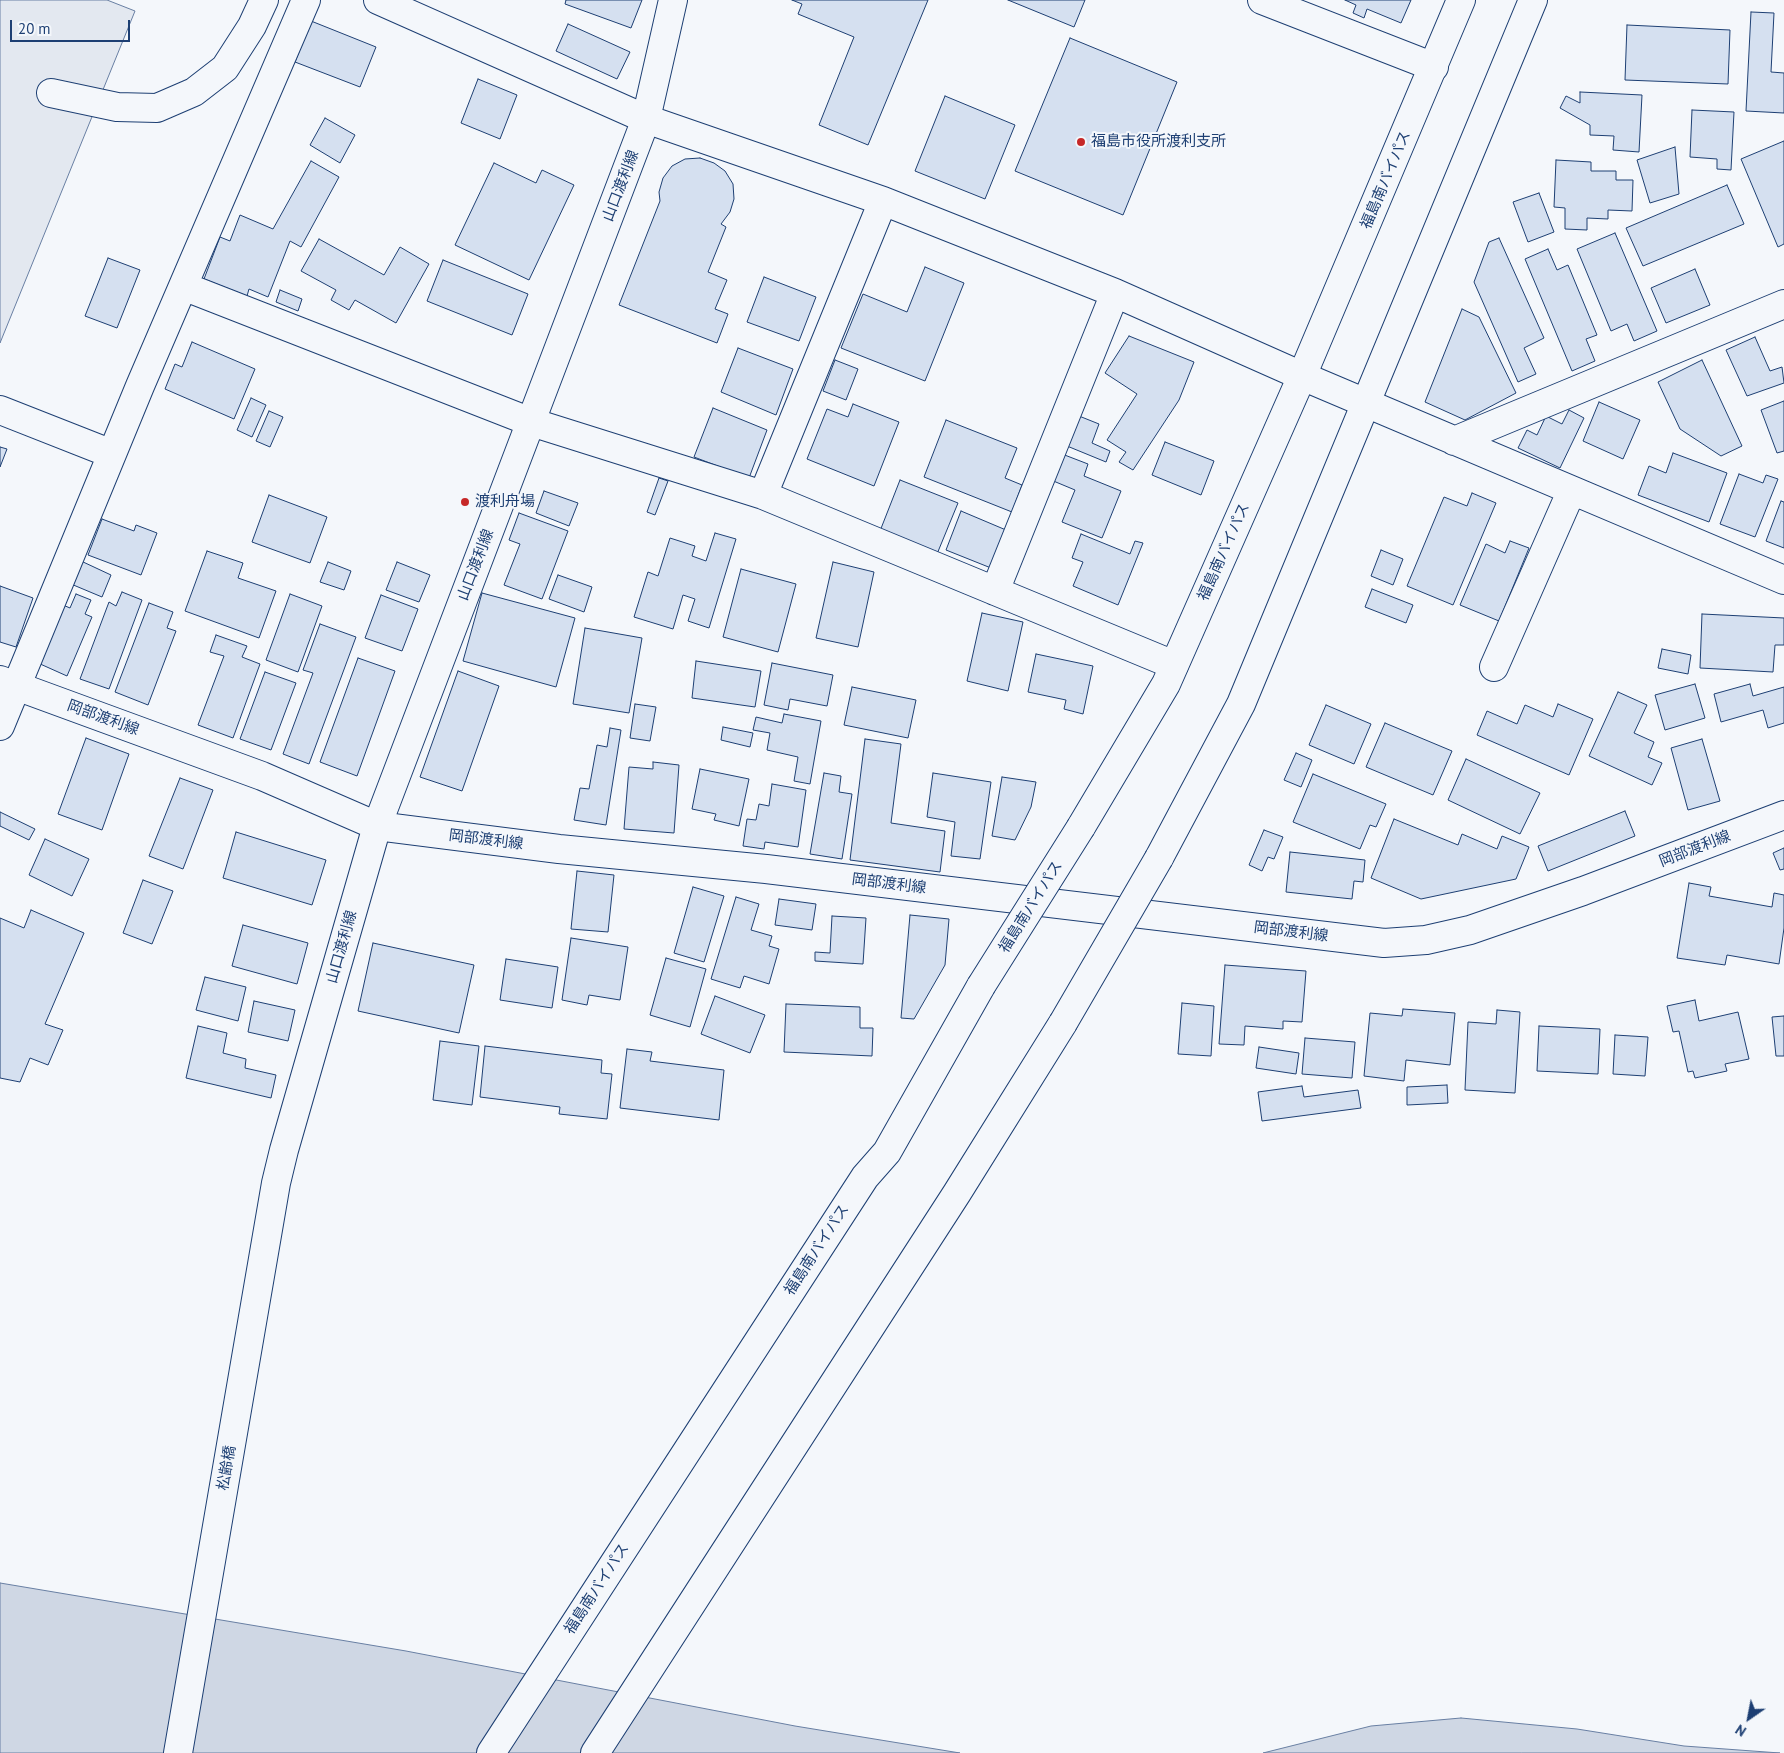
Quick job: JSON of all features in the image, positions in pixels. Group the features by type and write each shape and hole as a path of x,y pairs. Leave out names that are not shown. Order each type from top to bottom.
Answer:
{"main road":[{"path":"51,93 117,107 157,108 194,92 225,68 252,26 264,0"},
{"path":"0,726 9,683 112,454 306,0"},
{"path":"378,0 646,119 883,201 1115,293 1572,492 1784,580"},
{"name":"山口渡利線","path":"276,1183 376,826 646,119 673,0"},
{"path":"1262,0 1434,66"},
{"name":"福島南バイパス","path":"491,1753 864,1177 888,1152 981,986 1081,827 1166,684 1302,376 1461,0"},
{"path":"595,1753 957,1193 1063,1023 1159,858 1241,704 1533,0"},
{"path":"763,495 883,201"},
{"path":"183,286 531,422 763,495 1174,666"},
{"path":"995,591 1115,293"},
{"path":"1454,441 1784,304"},
{"path":"0,410 112,454"},
{"path":"1494,667 1572,492"},
{"name":"岡部渡利線","path":"9,683 262,776 376,826 559,849 766,869 1384,943 1426,940 1470,930 1584,891 1784,815"},
{"name":"松齢橋","path":"178,1753 276,1183"}],"shaded area":[{"path":"0,0 107,0 135,11 0,343"},
{"path":"0,1583 406,1651 795,1726 960,1753 0,1753"},
{"path":"1461,1718 1577,1729 1684,1746 1780,1753 1263,1753 1371,1726"}],"building":[{"path":"566,0 642,0 631,28 565,4"},
{"path":"792,0 928,0 868,145 819,125 854,37 798,14 802,4"},
{"path":"1008,0 1085,0 1074,27"},
{"path":"1345,0 1411,0 1401,23 1367,9 1364,18 1353,13 1356,5"},
{"path":"1751,12 1774,13 1771,72 1784,73 1784,113 1746,111"},
{"path":"311,21 376,47 360,87 295,62"},
{"path":"568,24 630,52 617,79 556,51"},
{"path":"1627,25 1730,30 1728,84 1625,80"},
{"path":"1070,38 1177,82 1123,215 1015,171"},
{"path":"478,79 517,95 500,139 461,123"},
{"path":"1580,92 1642,95 1639,152 1613,150 1614,136 1590,135 1590,125 1560,108 1566,96 1580,103"},
{"path":"945,96 1015,125 985,199 915,171"},
{"path":"1692,110 1734,112 1731,170 1717,169 1717,159 1690,157"},
{"path":"325,118 355,135 340,163 310,145"},
{"path":"1784,141 1784,244 1778,247 1741,159"},
{"path":"1675,147 1679,194 1650,203 1637,160"},
{"path":"700,158 714,163 725,171 733,184 734,199 730,212 721,224 726,227 708,272 727,280 715,309 728,314 717,343 619,305 660,201 659,192 663,178 672,166 685,159"},
{"path":"1556,160 1591,162 1591,171 1616,171 1616,180 1633,180 1632,211 1608,210 1608,219 1587,218 1587,230 1565,229 1565,208 1554,207"},
{"path":"311,161 339,177 301,247 290,241 268,297 249,289 247,296 204,279 220,237 230,241 240,215 273,229"},
{"path":"494,163 536,183 542,170 574,185 529,280 455,245"},
{"path":"1727,185 1744,224 1643,266 1626,228"},
{"path":"1539,193 1554,232 1528,242 1513,202"},
{"path":"1615,233 1657,331 1634,341 1627,324 1611,331 1577,249"},
{"path":"1499,238 1544,338 1524,348 1536,374 1518,382 1474,282 1489,242"},
{"path":"319,239 384,275 400,247 429,264 396,323 355,300 349,310 331,300 336,290 301,271"},
{"path":"1548,249 1557,270 1568,265 1597,335 1586,339 1595,361 1572,371 1525,259"},
{"path":"108,258 140,270 117,328 85,316"},
{"path":"443,260 528,294 512,335 427,301"},
{"path":"925,267 964,283 925,381 841,348 863,294 907,312"},
{"path":"1695,269 1710,305 1666,323 1651,288"},
{"path":"764,277 816,297 799,341 747,322"},
{"path":"280,290 302,299 298,311 276,302"},
{"path":"1462,309 1479,317 1516,393 1465,420 1425,402"},
{"path":"1129,336 1194,362 1179,400 1133,470 1119,462 1126,452 1107,440 1137,394 1105,373"},
{"path":"1755,337 1770,371 1782,367 1784,383 1747,396 1726,350"},
{"path":"192,342 255,369 234,419 165,389 175,364 182,367"},
{"path":"738,348 793,369 776,415 721,392"},
{"path":"835,360 858,369 846,400 823,391"},
{"path":"1702,360 1742,446 1721,456 1680,429 1658,382"},
{"path":"251,398 266,405 252,437 237,430"},
{"path":"1784,401 1784,451 1777,453 1761,410"},
{"path":"1599,402 1640,420 1623,459 1583,441"},
{"path":"853,404 899,422 874,486 807,459 827,409 848,417"},
{"path":"713,408 767,430 749,478 694,457"},
{"path":"1569,410 1584,418 1560,468 1518,448 1527,430 1537,435 1546,416 1562,424"},
{"path":"269,411 283,417 270,447 256,441"},
{"path":"1079,416 1099,424 1092,443 1110,451 1106,462 1067,446"},
{"path":"946,420 1017,448 1005,478 1022,485 1012,512 924,477"},
{"path":"1165,442 1214,461 1201,495 1152,475"},
{"path":"0,447 7,449 0,467"},
{"path":"1673,453 1727,473 1709,522 1638,495 1649,466 1666,473"},
{"path":"1062,454 1088,464 1084,476 1121,491 1102,538 1062,522 1075,490 1051,480"},
{"path":"1739,474 1763,483 1766,475 1778,479 1755,537 1720,524"},
{"path":"659,478 668,481 655,515 647,512"},
{"path":"900,480 958,503 937,554 880,531"},
{"path":"544,491 578,503 569,526 536,513"},
{"path":"1472,493 1496,503 1453,605 1407,586 1444,497 1467,506"},
{"path":"269,495 327,517 310,563 252,542"},
{"path":"1781,501 1784,502 1784,548 1766,541"},
{"path":"961,511 1006,530 991,568 946,550"},
{"path":"519,513 568,531 542,599 504,585 520,544 509,540"},
{"path":"102,519 134,531 136,525 157,533 141,575 88,555"},
{"path":"715,533 736,539 709,628 688,621 695,599 683,595 673,629 634,617 648,572 658,576 670,538 695,546 692,556 706,561"},
{"path":"1081,534 1130,554 1135,541 1143,543 1118,605 1073,586 1083,562 1072,558"},
{"path":"1510,541 1529,548 1499,621 1460,605 1486,544 1505,553"},
{"path":"1381,550 1403,559 1393,585 1371,576"},
{"path":"207,551 243,563 238,578 276,591 259,638 185,611"},
{"path":"81,561 111,575 102,597 71,584"},
{"path":"328,562 351,571 344,590 320,582"},
{"path":"397,562 430,575 419,602 386,590"},
{"path":"833,562 874,572 858,647 816,638"},
{"path":"741,569 796,584 778,652 723,637"},
{"path":"558,575 592,587 584,612 549,599"},
{"path":"0,586 33,598 16,647 0,642"},
{"path":"1372,589 1413,605 1406,623 1365,607"},
{"path":"122,592 142,600 109,689 80,679 109,602 116,606"},
{"path":"482,593 575,618 556,687 463,661"},
{"path":"76,594 91,600 85,614 92,617 67,676 38,663 63,605 70,608"},
{"path":"290,594 322,606 298,672 266,660"},
{"path":"381,595 418,609 402,651 365,638"},
{"path":"149,603 173,612 167,628 176,631 148,705 115,692"},
{"path":"982,613 1023,622 1008,691 967,681"},
{"path":"1702,614 1784,618 1784,645 1775,645 1773,672 1700,668"},
{"path":"320,624 356,637 309,764 283,754 313,673 303,670"},
{"path":"585,628 642,638 629,713 573,704"},
{"path":"216,635 247,646 242,657 260,664 233,738 198,725 224,656 210,652"},
{"path":"1662,649 1691,655 1688,674 1658,668"},
{"path":"1036,654 1093,666 1083,714 1064,709 1066,700 1028,692"},
{"path":"358,658 395,671 357,776 320,762"},
{"path":"696,661 761,671 755,707 692,698"},
{"path":"772,663 833,675 827,706 790,699 788,710 764,705"},
{"path":"458,671 499,686 462,791 420,777"},
{"path":"265,672 296,683 271,750 240,739"},
{"path":"1695,684 1705,718 1665,730 1655,695"},
{"path":"1750,684 1753,696 1784,687 1784,723 1768,728 1763,710 1721,722 1714,694"},
{"path":"852,687 916,700 908,738 844,725"},
{"path":"1618,692 1647,705 1634,733 1654,742 1648,757 1662,763 1652,785 1589,756"},
{"path":"635,704 656,707 650,741 630,738"},
{"path":"1558,704 1593,719 1569,775 1477,735 1487,711 1517,724 1525,705 1553,717"},
{"path":"1326,705 1371,724 1354,764 1309,745"},
{"path":"784,714 821,721 810,784 794,781 798,757 767,750 770,733 753,730 756,717 782,723"},
{"path":"1385,723 1452,751 1433,795 1366,767"},
{"path":"723,727 753,733 750,747 721,740"},
{"path":"610,728 621,730 606,825 574,820 580,788 589,789 597,745 607,747"},
{"path":"86,738 129,754 102,830 58,814"},
{"path":"865,739 901,744 891,823 945,831 940,872 850,860"},
{"path":"1702,739 1720,801 1688,810 1671,748"},
{"path":"1296,753 1312,760 1301,787 1284,780"},
{"path":"1466,759 1540,793 1520,834 1448,800"},
{"path":"653,762 679,765 674,833 624,829 629,767 653,769"},
{"path":"700,769 749,779 739,826 714,820 716,814 692,809"},
{"path":"824,773 841,776 839,792 852,794 842,859 810,854"},
{"path":"933,773 991,782 980,859 951,856 955,822 927,817"},
{"path":"1313,774 1386,804 1376,827 1370,825 1360,849 1293,822"},
{"path":"1002,777 1036,782 1031,807 1015,840 992,836"},
{"path":"180,778 213,790 183,869 149,856"},
{"path":"772,784 806,790 798,847 765,842 764,849 743,846 747,819 756,820 759,804 769,806"},
{"path":"1625,811 1635,836 1548,871 1538,846"},
{"path":"0,812 35,829 29,840 0,826"},
{"path":"1394,819 1458,845 1462,834 1497,849 1502,836 1529,847 1516,879 1421,899 1371,878"},
{"path":"1264,830 1283,837 1274,859 1268,857 1262,871 1249,865"},
{"path":"236,832 326,860 312,905 223,878"},
{"path":"45,839 89,859 72,896 29,875"},
{"path":"1784,848 1784,869 1780,870 1773,853"},
{"path":"1290,852 1365,860 1363,882 1354,881 1352,899 1286,892"},
{"path":"577,871 614,875 608,932 571,929"},
{"path":"143,880 173,891 152,944 123,933"},
{"path":"1689,883 1711,887 1709,896 1772,907 1774,893 1784,895 1784,928 1779,964 1727,955 1725,965 1677,958"},
{"path":"693,887 724,896 704,962 674,953"},
{"path":"736,897 759,904 751,930 772,936 769,946 779,949 769,984 744,976 740,988 711,979"},
{"path":"779,899 816,904 812,930 775,925"},
{"path":"31,910 84,933 45,1024 63,1030 48,1065 30,1058 20,1082 0,1078 0,918 24,928"},
{"path":"910,915 949,919 945,965 914,1019 901,1018"},
{"path":"832,916 866,918 863,964 815,961 815,952 830,953"},
{"path":"243,925 308,943 297,984 232,966"},
{"path":"571,938 628,947 620,1000 589,995 587,1005 562,1000"},
{"path":"373,943 474,965 459,1033 358,1011"},
{"path":"666,958 706,969 690,1027 650,1015"},
{"path":"506,959 558,967 552,1008 500,1000"},
{"path":"1225,965 1306,971 1302,1022 1283,1021 1283,1029 1245,1026 1244,1045 1219,1044"},
{"path":"205,977 246,987 238,1021 196,1010"},
{"path":"715,996 765,1015 750,1053 701,1034"},
{"path":"1695,1000 1699,1021 1738,1012 1749,1059 1725,1064 1727,1071 1695,1078 1693,1071 1688,1072 1679,1031 1673,1032 1667,1006"},
{"path":"254,1001 295,1010 288,1041 248,1032"},
{"path":"1182,1003 1214,1006 1211,1056 1178,1054"},
{"path":"786,1004 860,1007 860,1028 873,1028 872,1056 784,1052"},
{"path":"1403,1009 1455,1013 1450,1065 1406,1060 1404,1081 1364,1076 1370,1013 1402,1016"},
{"path":"1497,1010 1520,1012 1515,1093 1465,1090 1468,1022 1496,1024"},
{"path":"1784,1016 1784,1056 1776,1056 1772,1017"},
{"path":"198,1026 227,1033 223,1053 246,1059 245,1068 276,1075 271,1098 186,1078"},
{"path":"1539,1026 1600,1029 1598,1074 1537,1071"},
{"path":"1615,1035 1648,1037 1645,1076 1613,1074"},
{"path":"1305,1038 1355,1042 1352,1078 1302,1074"},
{"path":"440,1041 479,1046 472,1105 433,1100"},
{"path":"485,1046 602,1060 601,1073 612,1074 607,1119 559,1114 560,1107 480,1097"},
{"path":"1259,1047 1299,1053 1296,1074 1256,1068"},
{"path":"627,1049 652,1052 650,1061 724,1070 719,1120 620,1108"},
{"path":"1447,1085 1448,1103 1407,1105 1407,1087"},
{"path":"1302,1086 1304,1097 1358,1090 1361,1108 1262,1121 1258,1092"}],"place":[{"name":"福島市役所渡利支所","path":"1081,142"},
{"name":"渡利舟場","path":"465,502"}]}
